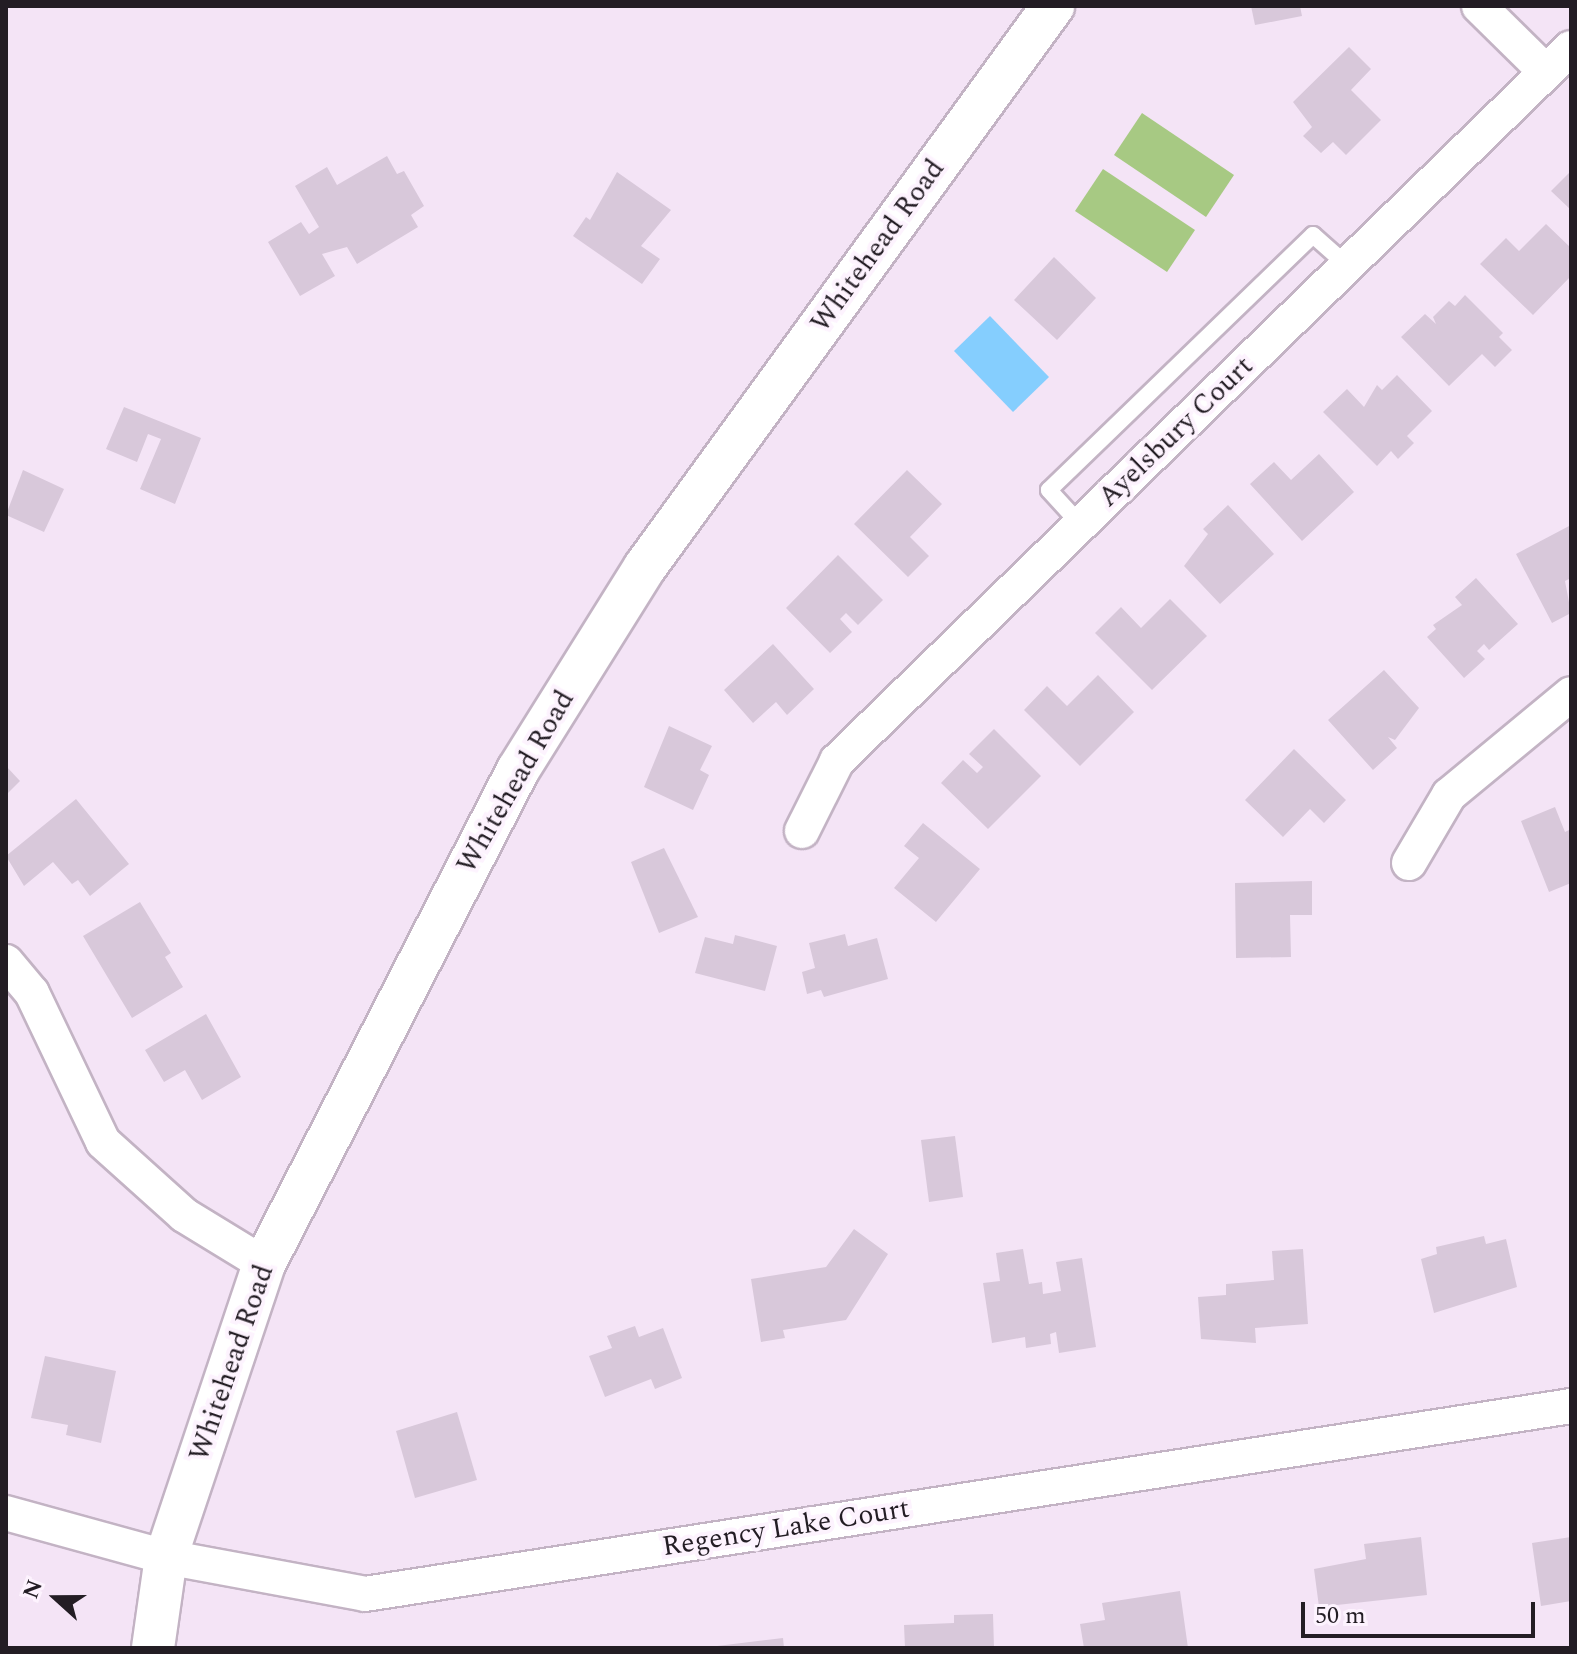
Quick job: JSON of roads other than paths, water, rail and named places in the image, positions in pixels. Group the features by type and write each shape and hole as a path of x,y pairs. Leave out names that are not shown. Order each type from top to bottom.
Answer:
{"street":[{"name":"Whitehead Road","path":"153,1648 166,1557 264,1264 352,1086 526,756 645,567 1053,6"},
{"path":"1479,6 1546,72"},
{"name":"Ayelsbury Court","path":"802,831 837,761 1571,48"},
{"path":"1409,863 1449,795 1571,694"},
{"path":"6,962 32,993 103,1142 184,1215 264,1264"},
{"name":"Regency Lake Court","path":"6,1513 166,1557 365,1594 1571,1406"}],"lane":[{"path":"1080,524 1049,490 1313,235 1348,266"}],"water":[{"path":"990,316 1049,377 1013,412 954,351"}]}
